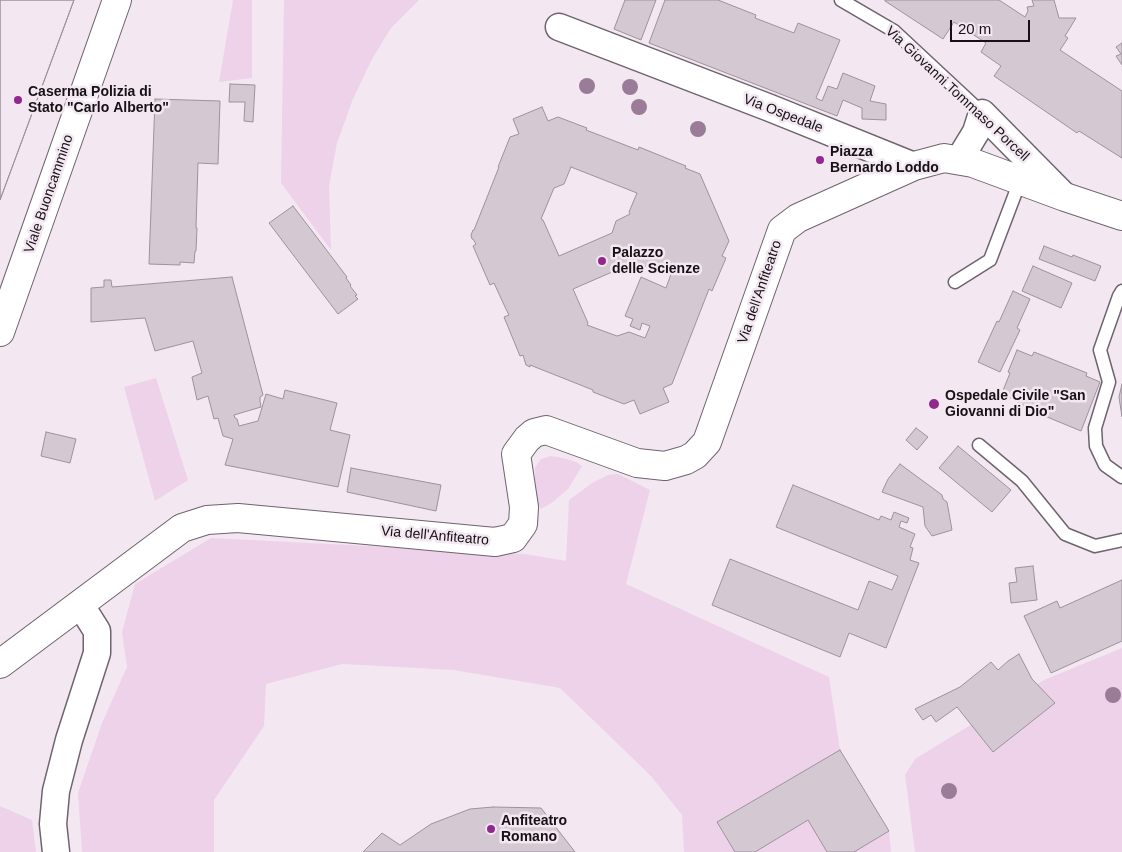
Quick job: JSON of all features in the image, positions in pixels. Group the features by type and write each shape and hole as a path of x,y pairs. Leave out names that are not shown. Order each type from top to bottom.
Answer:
{"street":[{"name":"Viale Buoncammino","path":"0,332 117,0"},
{"name":"Via Ospedale","path":"559,27 770,108 914,166"},
{"path":"959,160 976,132 982,113"},
{"name":"Via Giovanni Tommaso Porcell","path":"982,113 1064,197"},
{"path":"914,166 944,158 973,163 1064,197 1122,216"},
{"name":"Via dell'Anfiteatro","path":"0,664 182,528 207,520 238,518 495,542 513,538 523,524 524,507 516,454 534,432 546,430 637,463 665,466 686,460 695,455 707,442 782,230 798,218 914,166"},
{"path":"56,852 53,824 56,791 69,740 97,653 97,631 80,604"}],"lane":[{"name":"Via Giovanni Tommaso Porcell","path":"841,0 894,31 982,113"},
{"path":"955,282 990,260 1020,181"},
{"path":"1122,291 1100,350 1108,382 1095,428 1096,446 1105,466 1122,477"},
{"path":"979,445 1022,481 1065,534 1095,546 1122,540"}],"shaded area":[{"path":"233,0 252,0 252,78 219,82"},
{"path":"284,0 419,0 391,28 372,59 353,99 337,143 329,186 331,250 281,183"},
{"path":"156,378 188,480 155,501 124,387"},
{"path":"551,456 576,462 582,466 568,489 553,502 541,509 537,501 535,489 535,468 541,459"},
{"path":"618,474 650,490 626,584 829,677 840,750 718,822 735,852 684,852 682,815 651,776 560,688 454,670 342,664 266,684 264,726 214,800 214,852 82,852 78,793 102,723 127,667 122,632 135,584 211,538 525,554 566,561 569,500 592,483 608,475"},
{"path":"1122,648 1122,852 915,852 905,775 915,759 1044,680"},
{"path":"0,806 32,820 36,852 0,852"},
{"path":"808,820 827,852 755,852"},
{"path":"889,831 891,852 854,852"}],"building":[{"name":"Caserma Polizia di Stato \"Carlo Alberto\"","path":"0,0 74,0 0,200"},
{"name":"Caserma Polizia di Stato \"Carlo Alberto\"","path":"0,0 74,0 0,200"},
{"path":"625,0 656,0 641,40 614,29"},
{"path":"665,0 718,0 756,15 755,18 794,33 798,23 840,40 816,98 822,101 828,86 837,89 843,73 875,86 870,101 886,104 886,120 862,119 862,108 843,100 837,116 649,43"},
{"path":"885,0 999,0 1025,17 1028,11 1027,7 1034,6 1032,0 1054,0 1059,18 1076,18 1065,36 1068,38 1060,50 1122,91 1122,158 1079,131 1077,133 994,76 1001,66 981,52 986,43 954,22 943,39"},
{"path":"1122,43 1122,65 1116,56 1121,54 1116,47"},
{"path":"230,84 255,85 253,122 244,121 245,102 229,102"},
{"path":"155,99 220,101 218,164 198,163 197,228 194,263 180,262 180,265 149,264"},
{"name":"Palazzo delle Scienze","path":"542,107 548,121 558,117 638,150 639,147 686,166 685,168 700,174 729,241 722,256 726,258 712,291 709,289 672,384 663,388 669,402 640,414 634,400 624,404 530,365 530,367 526,365 523,355 520,356 504,317 509,315 494,283 490,285 473,246 476,244 471,235 510,137 519,134 513,119","holes":["571,167 637,193 629,212 630,214 616,221 612,233 559,256 541,219 554,188 564,184","651,264 652,267 671,274 666,288 641,277 625,316 633,319 630,326 640,330 642,323 650,326 645,338 629,332 617,336 587,325 588,323 573,289 626,266 637,270"]},
{"path":"293,206 347,277 350,286 357,295 355,296 358,299 338,314 269,223"},
{"path":"1044,246 1101,266 1095,281 1039,259"},
{"path":"1033,266 1072,283 1061,308 1022,291"},
{"path":"232,277 263,395 260,397 261,407 234,415 239,426 258,421 266,394 283,399 285,390 337,403 330,430 350,435 338,487 225,465 233,439 223,436 218,418 214,419 208,396 197,400 192,377 202,373 193,341 155,351 145,318 91,322 91,288 104,287 104,280 111,280 112,287"},
{"path":"1013,291 1030,299 1017,328 1020,330 1000,372 978,362"},
{"path":"1017,350 1032,356 1034,352 1087,373 1086,376 1100,382 1081,431 1035,412 1002,393"},
{"path":"1122,384 1122,417 1119,397"},
{"path":"916,428 928,437 917,450 906,440"},
{"path":"46,432 76,439 70,463 41,456"},
{"path":"958,446 1011,490 992,512 939,468"},
{"path":"900,464 942,495 943,499 947,502 952,530 932,536 925,526 923,507 882,492 888,479"},
{"path":"351,468 441,485 436,511 347,492"},
{"path":"793,485 879,520 881,516 891,520 894,512 909,518 907,523 901,521 899,527 915,534 910,547 913,548 910,560 919,563 886,648 849,633 840,657 712,605 730,559 858,610 869,581 892,590 898,576 776,527"},
{"path":"1033,566 1037,600 1011,603 1009,583 1017,582 1015,568"},
{"path":"1122,580 1122,641 1051,673 1024,616 1057,601 1060,608"},
{"path":"1019,654 1032,679 1055,703 993,752 957,707 936,722 931,715 923,720 915,709 960,687 991,662 998,670"},
{"path":"840,750 889,831 854,852 827,852 808,820 755,852 735,852 717,822"},
{"name":"Anfiteatro Romano","path":"493,807 541,808 575,852 363,852 382,833 400,845 431,824 470,809"}],"place":[{"name":"Caserma Polizia di Stato \"Carlo Alberto\"","path":"18,100"},
{"name":"Piazza Bernardo Loddo","path":"820,160"},
{"name":"Palazzo delle Scienze","path":"602,261"},
{"name":"Ospedale Civile \"San Giovanni di Dio\"","path":"934,404"},
{"name":"Anfiteatro Romano","path":"491,829"}]}
